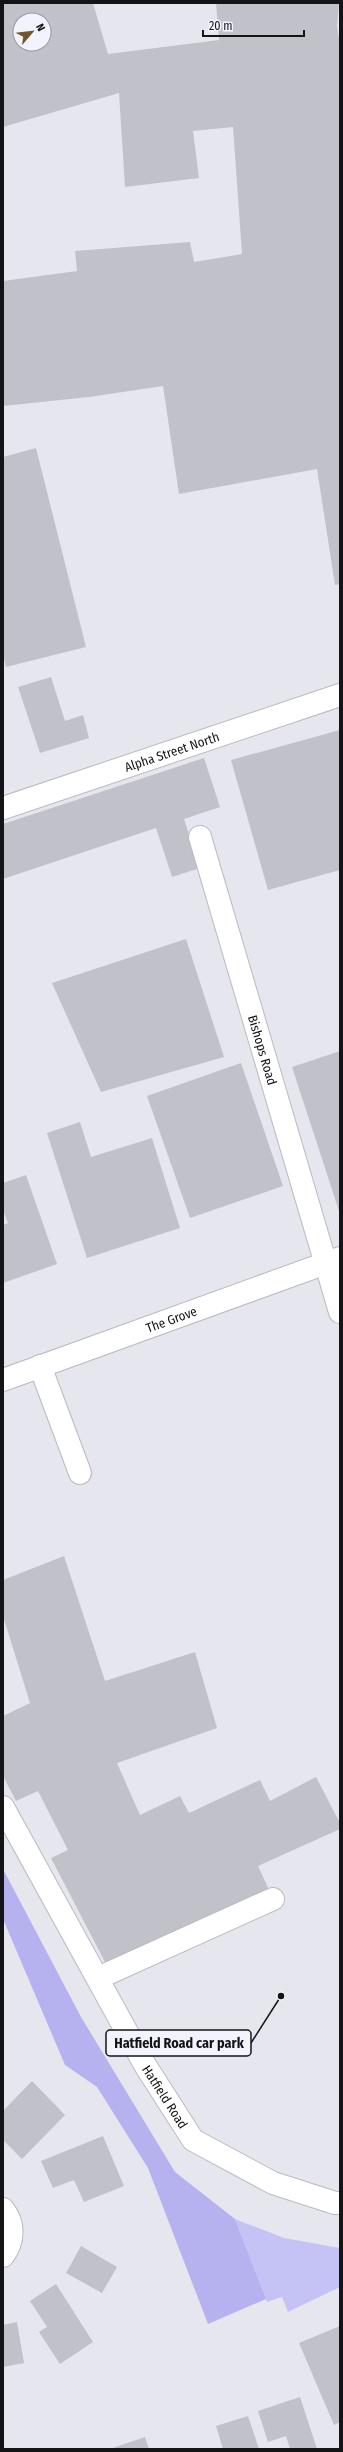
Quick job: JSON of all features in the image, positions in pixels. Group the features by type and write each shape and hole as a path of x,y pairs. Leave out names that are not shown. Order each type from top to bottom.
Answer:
{"street":[{"name":"Alpha Street North","path":"3,808 340,695"},
{"name":"Bishops Road","path":"200,837 333,1260"},
{"path":"333,1260 340,1312"},
{"name":"The Grove","path":"3,1380 333,1260"},
{"path":"40,1366 80,1473"},
{"name":"Hatfield Road","path":"3,1807 145,2065 193,2140 273,2182 335,2203 340,2202"},
{"path":"98,1978 273,1899"},
{"path":"3,2209 8,2215 12,2232 8,2249 3,2256"}],"shaded area":[{"path":"3,1869 81,2017 175,2172 235,2219 266,2299 208,2324 148,2168 97,2087 65,2065 3,1919"},
{"path":"235,2219 284,2238 340,2248 340,2287 288,2312 282,2297 267,2302"}],"building":[{"path":"3,3 93,3 108,54 219,40 216,3 339,3 337,26 340,46 340,584 335,585 317,469 179,494 163,386 89,397 3,406 3,281 77,271 75,251 190,242 194,262 242,254 233,127 193,131 199,178 125,187 119,93 3,127"},
{"path":"36,448 86,647 6,667 3,655 3,457"},
{"path":"51,677 65,721 83,715 89,738 40,753 18,687"},
{"path":"340,730 340,870 268,890 231,760"},
{"path":"204,758 220,807 184,819 200,868 172,877 156,828 3,879 3,824"},
{"path":"186,939 224,1057 101,1092 52,983"},
{"path":"340,1051 340,1214 292,1067"},
{"path":"241,1063 283,1186 190,1218 147,1096"},
{"path":"80,1122 91,1157 152,1138 180,1228 87,1258 47,1133"},
{"path":"26,1175 57,1264 3,1283 3,1225 8,1223 3,1210 3,1183"},
{"path":"64,1556 105,1681 195,1652 217,1728 117,1763 140,1815 180,1796 189,1813 260,1780 270,1801 316,1777 340,1823 340,1829 258,1866 270,1892 106,1964 51,1858 68,1850 38,1791 16,1801 3,1776 3,1716 30,1703 3,1616 3,1580"},
{"path":"32,2081 65,2115 22,2159 3,2140 3,2111"},
{"path":"103,2136 124,2186 84,2202 74,2180 53,2188 41,2161"},
{"path":"81,2246 117,2267 102,2293 66,2273"},
{"path":"56,2284 93,2342 60,2364 39,2332 47,2327 30,2301"},
{"path":"17,2322 24,2363 3,2367 3,2325"},
{"path":"340,2326 340,2422 334,2425 299,2343"},
{"path":"300,2397 317,2449 290,2449 286,2436 268,2442 258,2411"},
{"path":"248,2416 259,2449 223,2449 216,2426"},
{"path":"145,2437 149,2449 110,2449"}],"place":[{"name":"Hatfield Road car park","path":"281,1996"}]}
